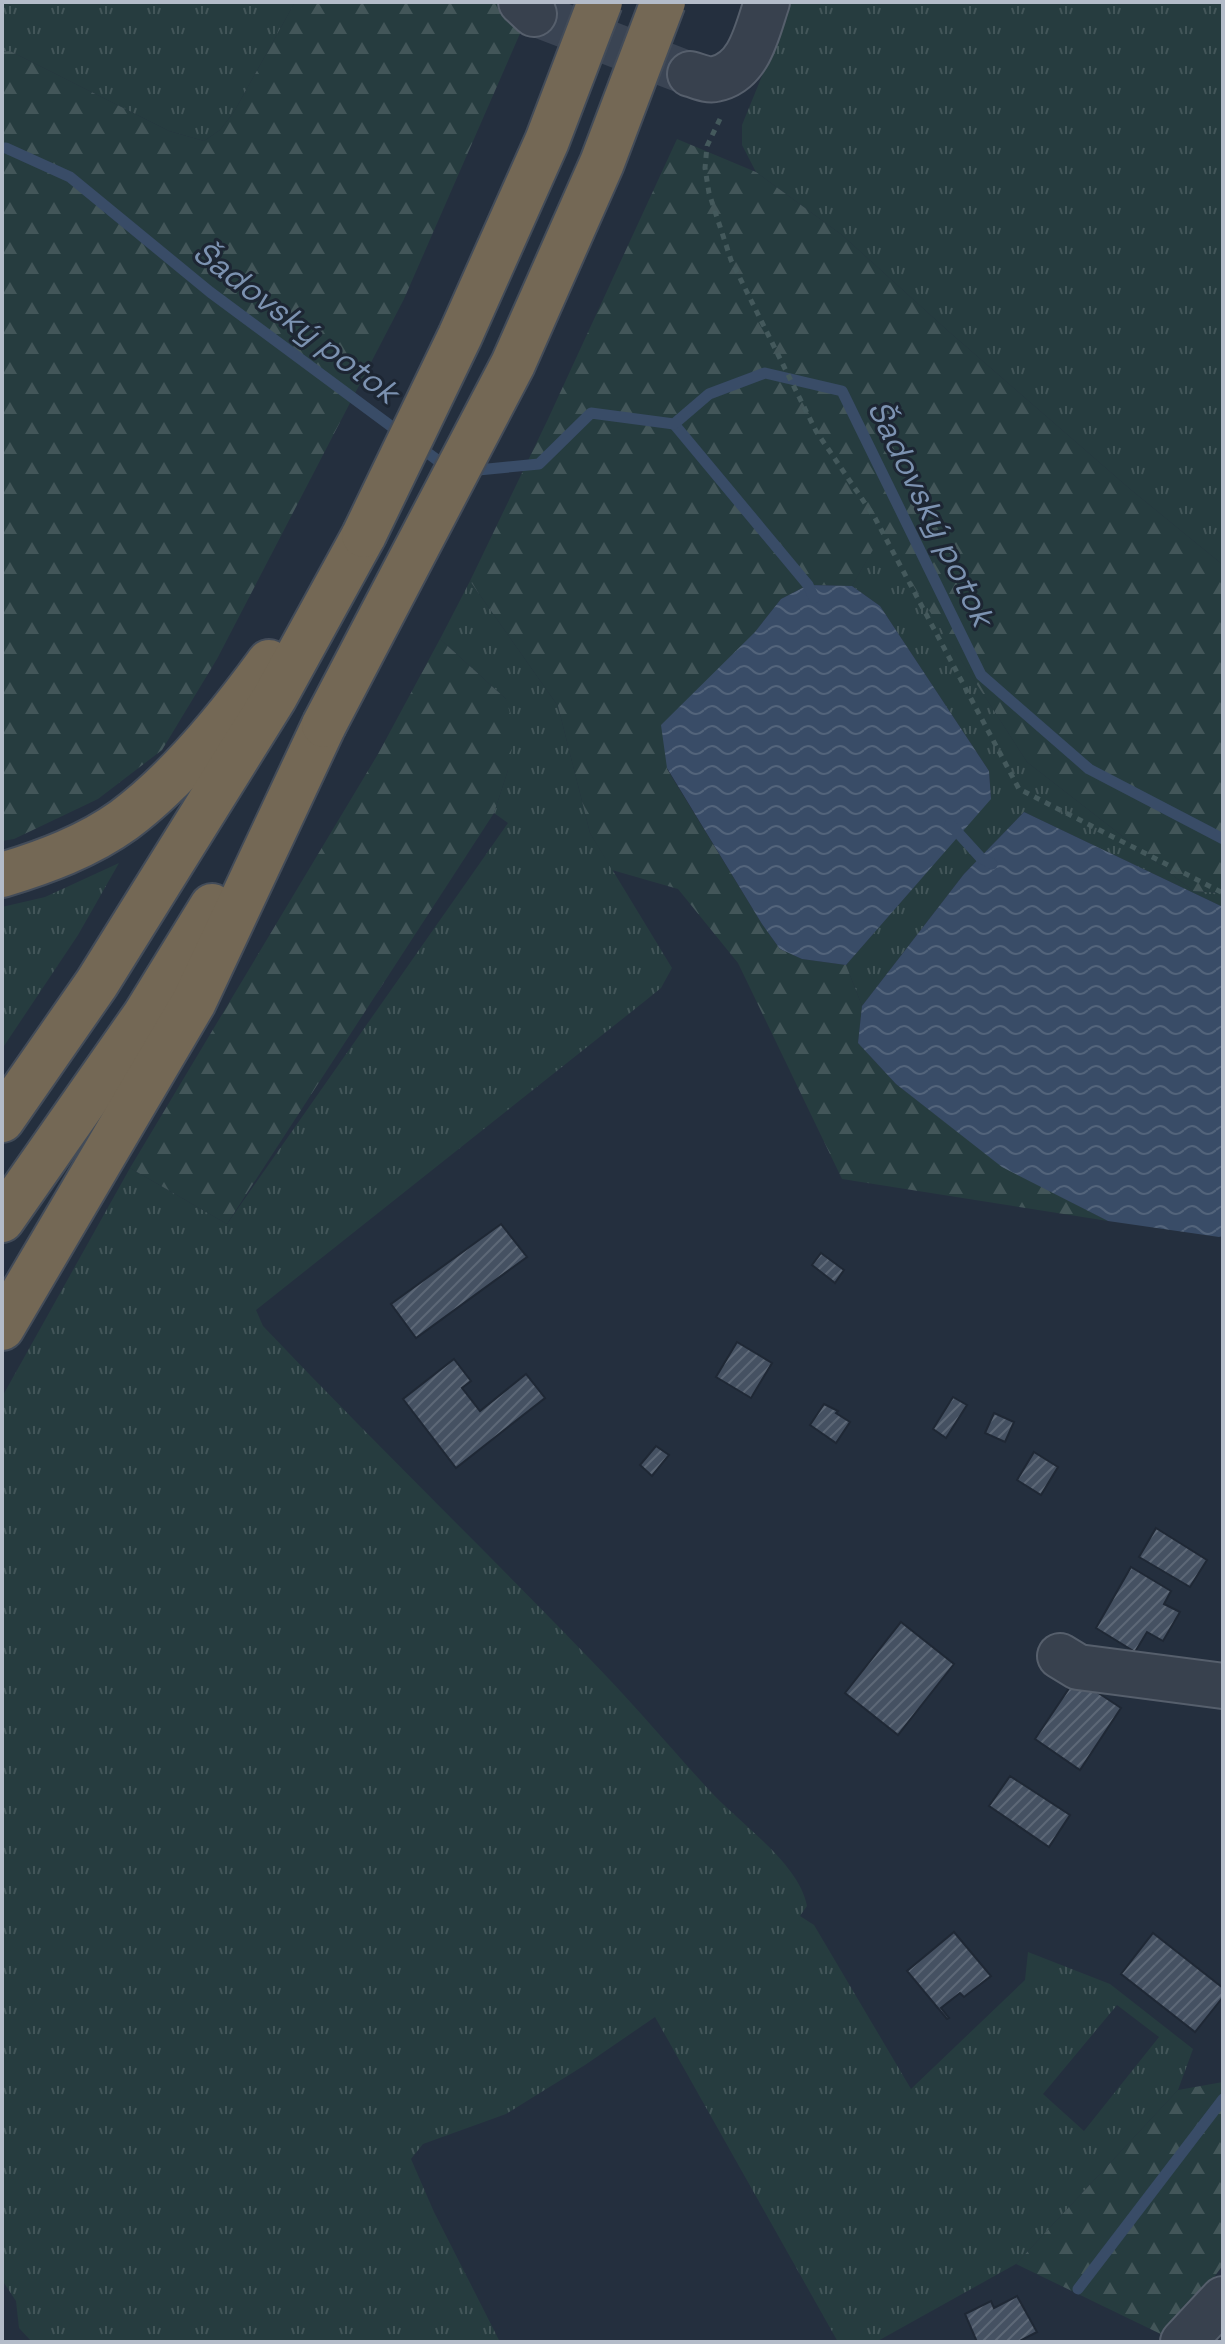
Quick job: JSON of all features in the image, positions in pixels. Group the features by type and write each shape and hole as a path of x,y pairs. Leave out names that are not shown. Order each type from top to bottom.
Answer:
{"highway":[{"path":"2,1120 97,983 264,691 364,535 479,294 547,141 600,2"},
{"path":"2,1328 194,1002 324,725 513,364 602,163 663,2"},
{"path":"2,875 55,857 123,821 160,791 264,691"},
{"path":"2,1220 145,1015 324,725"}],"street":[{"path":"690,74 713,80 740,68 752,46 767,2"},
{"path":"1060,1656 1078,1667 1223,1686"},
{"path":"1183,2342 1223,2299"}],"path":[{"path":"726,112 707,146 705,168 709,193 731,260 816,431 875,518 1019,789 1223,893"}],"green space":[{"path":"2,2 295,2 234,112 220,130 204,141 169,131 10,51 2,52"},
{"path":"295,2 503,2 522,29 404,299 217,659 162,750 98,799 14,839 2,841 2,52 10,51 169,131 204,141 220,130 234,112"},
{"path":"792,2 1223,2 1223,565 1130,489 842,235 756,172 742,145 742,125"},
{"path":"677,139 756,172 842,235 1130,489 1223,565 1223,893 1193,891 1027,762 881,536 852,586 808,585 781,599 755,632 667,769 780,949 802,959 846,965 862,1006 858,1043 896,1084 1002,1166 1108,1221 842,1179 738,963 678,889 612,870 590,833 558,706 470,581"},
{"path":"881,535 1027,762 1193,891 1223,893 1223,907 1024,812 964,874 862,1006 846,965 991,798 989,771 880,606 852,586"},
{"path":"470,581 558,706 590,833 672,968 661,988 256,1310 263,1326 603,1673 710,1791 793,1874 807,1906 800,1916 814,1925 911,2089 1025,1980 1028,1952 1110,1984 1193,2049 1178,2090 1016,2264 876,2342 838,2342 655,2017 506,2114 423,2144 411,2159 434,2212 500,2342 32,2342 19,2328 16,2301 2,2280 2,1397 130,1168 227,1224 508,823 494,813 508,770 506,699 440,639","holes":["1117,2005 1159,2037 1084,2131 1043,2094"]},
{"path":"440,639 506,699 515,731 508,770 494,813 227,1224 130,1168 378,754"},
{"path":"119,863 78,935 2,1049 2,907 45,897"},
{"path":"1223,2082 1223,2265 1169,2338 1016,2264 1178,2090"}],"water":[{"path":"808,585 852,586 880,606 989,771 991,799 846,965 802,959 780,949 667,768 661,725 755,632 781,599"},
{"path":"1024,812 1223,907 1223,1236 1108,1221 1002,1167 896,1084 858,1043 862,1006 964,874"}],"building":[{"path":"501,1224 527,1257 416,1338 391,1304"},
{"path":"821,1253 844,1270 835,1283 812,1265"},
{"path":"737,1342 772,1363 751,1398 716,1377"},
{"path":"454,1359 471,1381 462,1388 480,1411 526,1374 545,1398 456,1468 403,1399"},
{"path":"953,1397 967,1405 946,1438 933,1429"},
{"path":"824,1404 850,1422 836,1443 810,1425"},
{"path":"994,1413 1014,1422 1005,1442 985,1433"},
{"path":"656,1446 669,1455 652,1476 640,1465"},
{"path":"1034,1452 1058,1467 1041,1495 1017,1480"},
{"path":"1156,1528 1207,1560 1190,1587 1139,1557"},
{"path":"1131,1567 1171,1591 1164,1604 1180,1612 1163,1641 1147,1632 1135,1652 1096,1628"},
{"path":"901,1622 954,1664 898,1735 845,1693"},
{"path":"1076,1678 1121,1708 1080,1770 1035,1739"},
{"path":"1010,1776 1070,1815 1049,1847 989,1806"},
{"path":"954,1932 991,1976 964,1997 960,1993 941,2008 947,2019 907,1971"},
{"path":"1153,1933 1223,1988 1223,1997 1195,2032 1121,1974"},
{"path":"1017,2296 1037,2332 1018,2342 977,2342 965,2314 991,2301 994,2308"}],"waterway":[{"name":"Šadovský potok","path":"2,148 70,177 210,292 403,435"},
{"name":"Šadovský potok","path":"468,471 539,464 591,413 674,424 709,394 765,373 842,391 981,675 1089,769 1223,839"},
{"path":"674,424 808,585 814,598"},
{"name":"Šadovský potok","path":"417,445 448,468"},
{"path":"950,824 981,858 992,864"},
{"path":"1078,2289 1223,2099"}],"tunnel":[{"path":"534,14 690,74"}]}
